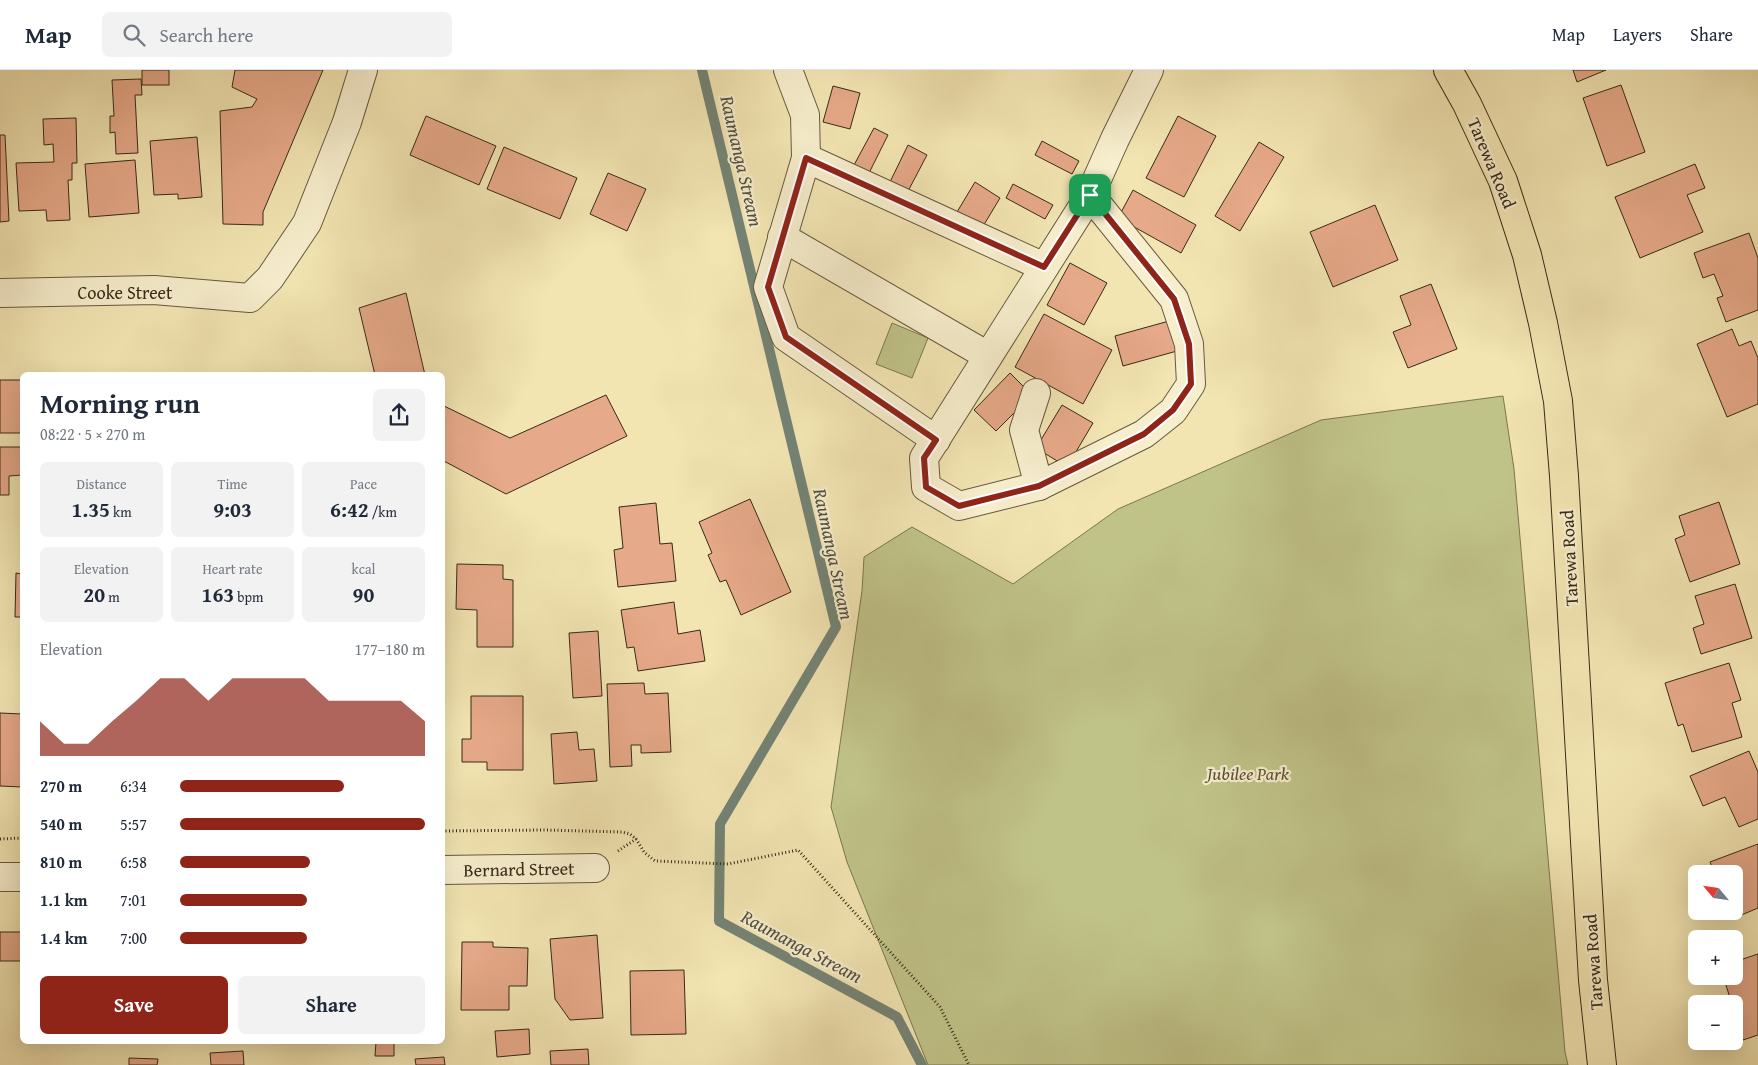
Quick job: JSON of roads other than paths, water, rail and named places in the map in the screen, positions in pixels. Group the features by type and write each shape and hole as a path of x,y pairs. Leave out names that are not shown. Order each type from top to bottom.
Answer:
{"main road":[{"name":"Tarewa Road","path":"1448,70 1467,104 1503,181 1527,255 1543,323 1558,401 1593,980 1602,1065"}],"street":[{"name":"Cooke Street","path":"0,294 154,290 250,298 270,278 307,223 347,122 363,70"},
{"path":"788,70 805,115 806,158 768,287 786,337 936,440"},
{"path":"1090,195 1174,299 1189,344 1191,384 1173,410 1144,434 1039,486 959,506 926,487 924,458 1090,195 1149,70"},
{"path":"806,158 1044,267"},
{"path":"782,237 988,356"},
{"path":"1036,393 1024,430 1039,486"},
{"name":"Bernard Street","path":"445,870 596,868"},
{"path":"0,877 20,877"}],"waterway":[{"name":"Raumanga Stream","path":"702,70 836,627 720,824 719,921 897,1017 922,1065"}],"park label":[{"name":"Jubilee Park","path":"1248,773"}]}
